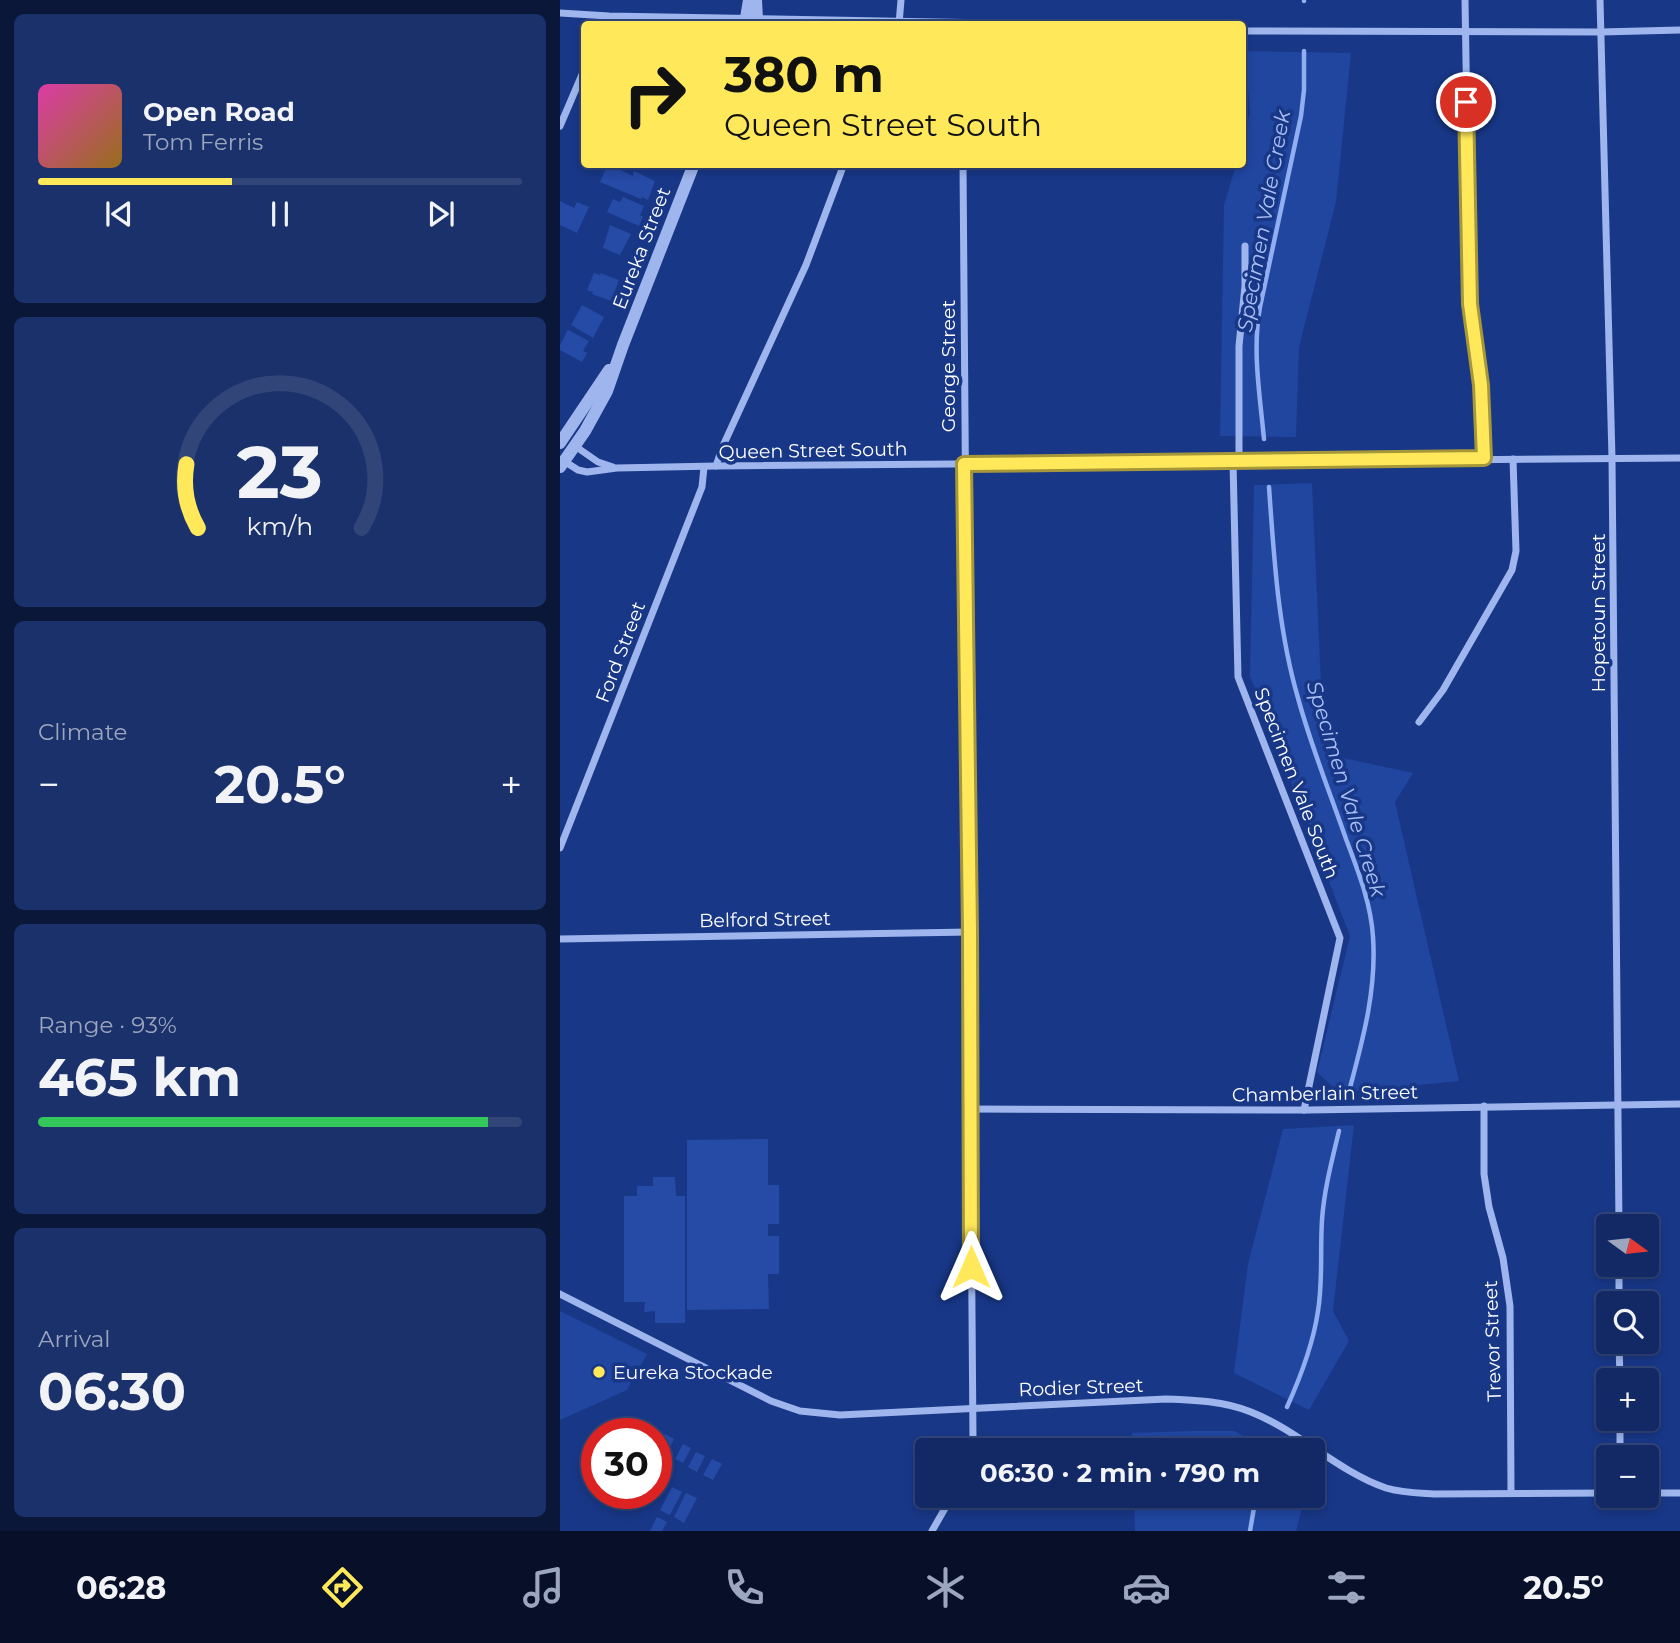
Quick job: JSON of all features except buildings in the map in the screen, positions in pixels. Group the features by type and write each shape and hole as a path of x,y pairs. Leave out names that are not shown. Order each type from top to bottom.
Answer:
{"street":[{"path":"749,0 751,21"},
{"path":"751,21 756,0"},
{"path":"899,21 901,0"},
{"path":"1465,0 1470,304 1481,385 1484,458"},
{"name":"Hopetoun Street","path":"1600,0 1612,458 1619,1214"},
{"path":"560,13 602,20 676,21"},
{"path":"1246,31 1680,30"},
{"path":"560,126 581,77"},
{"name":"Eureka Street","path":"561,459 575,446 607,391 692,168"},
{"path":"716,466 806,265 842,168"},
{"name":"George Street","path":"963,168 972,1438"},
{"name":"Specimen Vale South","path":"1245,246 1236,462 1238,677 1340,938 1304,1110"},
{"name":"Eureka Street","path":"560,443 623,345"},
{"name":"Queen Street South","path":"575,446 598,462 617,468"},
{"name":"Queen Street South","path":"561,459 583,471 593,471 716,466 1680,458"},
{"path":"1419,722 1443,690 1512,570 1516,551 1513,459"},
{"name":"Ford Street","path":"560,848 702,487 704,467"},
{"name":"Belford Street","path":"560,939 970,932"},
{"name":"Chamberlain Street","path":"970,1109 1304,1110 1680,1104"},
{"name":"Trevor Street","path":"1484,1106 1484,1174 1489,1207 1503,1258 1510,1306 1511,1493"},
{"name":"Rodier Street","path":"560,1294 771,1401 800,1411 840,1415 1166,1399 1222,1404 1263,1418 1356,1474 1389,1489 1421,1493 1596,1493"},
{"path":"1659,1493 1680,1493"},
{"path":"932,1531 945,1508"}],"shaded area":[{"path":"1246,51 1351,53 1336,202 1299,347 1296,437 1220,436 1224,205 1235,168 1246,168 1246,129 1250,114"},
{"path":"1312,483 1322,706 1329,755 1413,773 1395,802 1459,1081 1339,1093 1317,1072 1350,936 1250,676 1254,485"},
{"path":"1354,1125 1333,1311 1349,1341 1309,1410 1234,1373 1248,1264 1283,1129"},
{"name":"Eureka Stockade","path":"560,1311 647,1354 627,1390 560,1420"},
{"path":"1234,1431 1248,1438 1132,1438 1132,1433"},
{"path":"1134,1508 1302,1508 1296,1531 1135,1531"}],"waterway":[{"name":"Specimen Vale Creek","path":"1264,439 1258,373 1258,323 1301,116 1304,51"},
{"name":"Specimen Vale Creek","path":"1269,487 1278,593 1291,672 1315,752 1363,887 1372,924 1373,978 1347,1099"},
{"name":"Specimen Vale Creek","path":"1287,1407 1306,1360 1316,1324 1320,1300 1323,1209 1339,1131"},
{"name":"Specimen Vale Creek","path":"1250,1531 1254,1508"}],"place":[{"name":"Eureka Stockade","path":"599,1372"}],"route":[{"path":"971,1267 964,464 1484,458 1481,385 1470,304 1466,102"}]}
